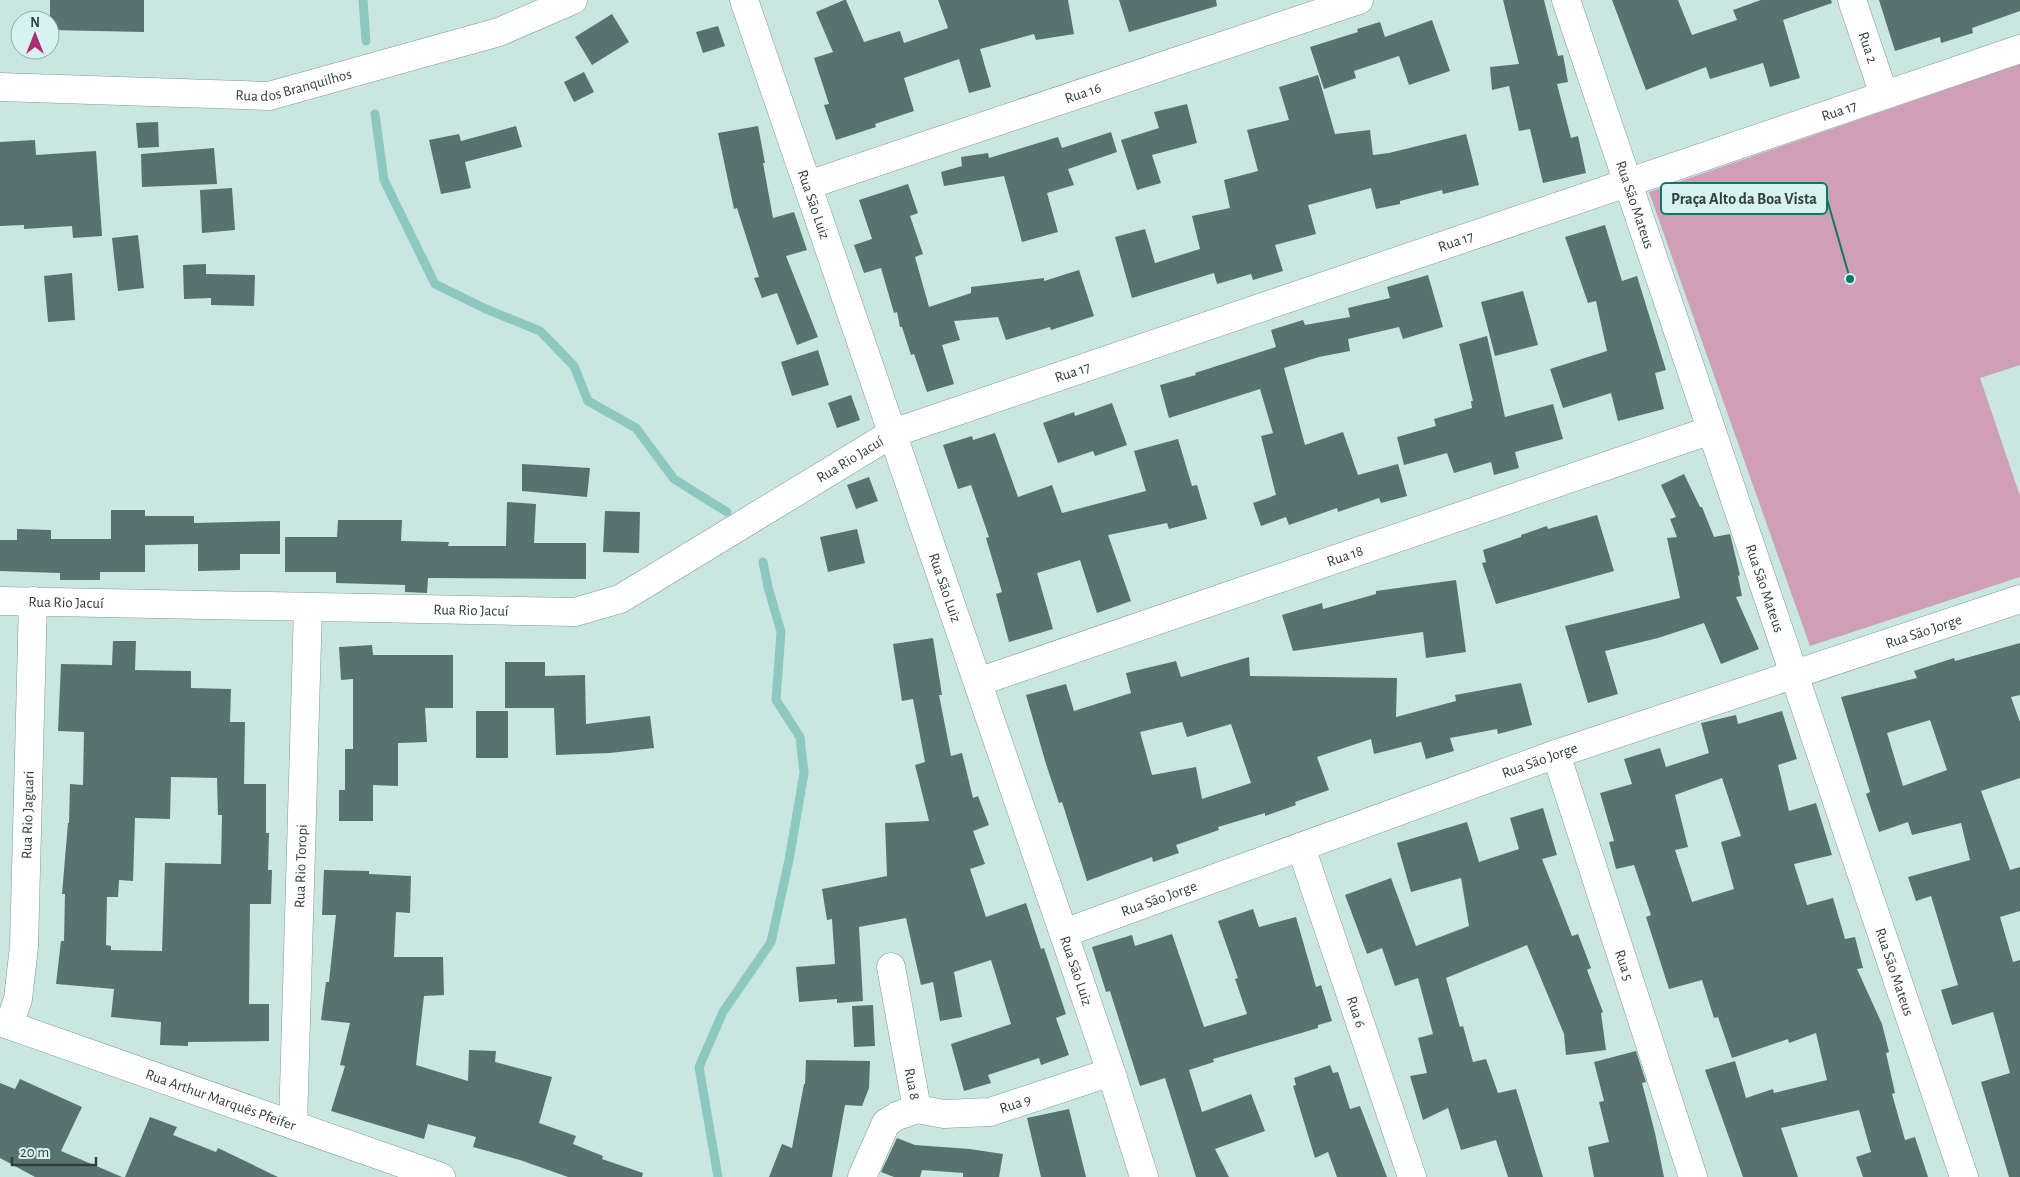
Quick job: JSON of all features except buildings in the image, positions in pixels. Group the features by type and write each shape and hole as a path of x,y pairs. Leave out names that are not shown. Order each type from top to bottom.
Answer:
{"street":[{"name":"Rua dos Branquilhos","path":"0,87 268,96 499,32 574,0"},
{"name":"Rua São Luiz","path":"744,0 1064,933 1144,1177"},
{"name":"Rua 16","path":"808,185 1359,0"},
{"name":"Rua São Mateus","path":"1566,0 1964,1177"},
{"name":"Rua 2","path":"1852,0 1884,95"},
{"name":"Rua 17","path":"893,433 2020,49"},
{"name":"Rua 18","path":"978,682 1711,430"},
{"name":"Rua Rio Jacuí","path":"0,601 575,612 620,599 893,433"},
{"name":"Rua São Jorge","path":"1064,933 1556,754 2020,599"},
{"name":"Rua Rio Jaguari","path":"4,1024 18,999 24,946 33,602"},
{"name":"Rua Rio Toropi","path":"293,1125 308,607"},
{"name":"Rua 5","path":"1556,754 1693,1177"},
{"name":"Rua 6","path":"1300,847 1412,1177"},
{"name":"Rua 8","path":"862,1177 886,1123 897,1116 917,1109 891,967"},
{"name":"Rua Arthur Marquês Pfeifer","path":"4,1024 440,1177"},
{"name":"Rua 9","path":"917,1109 944,1114 990,1112 1111,1072"}],"shaded area":[{"path":"2020,64 2020,365 1980,378 2020,496 2020,577 1810,646 1649,192"}],"waterway":[{"path":"363,0 366,41"},
{"path":"375,114 384,180 435,284 486,309 540,331 574,366 588,401 636,428 674,479 727,512"},
{"path":"718,1177 699,1067 723,1012 771,942 789,860 804,773 800,737 776,700 781,632 763,562"}],"place":[{"name":"Praça Alto da Boa Vista","path":"1850,279"}]}
